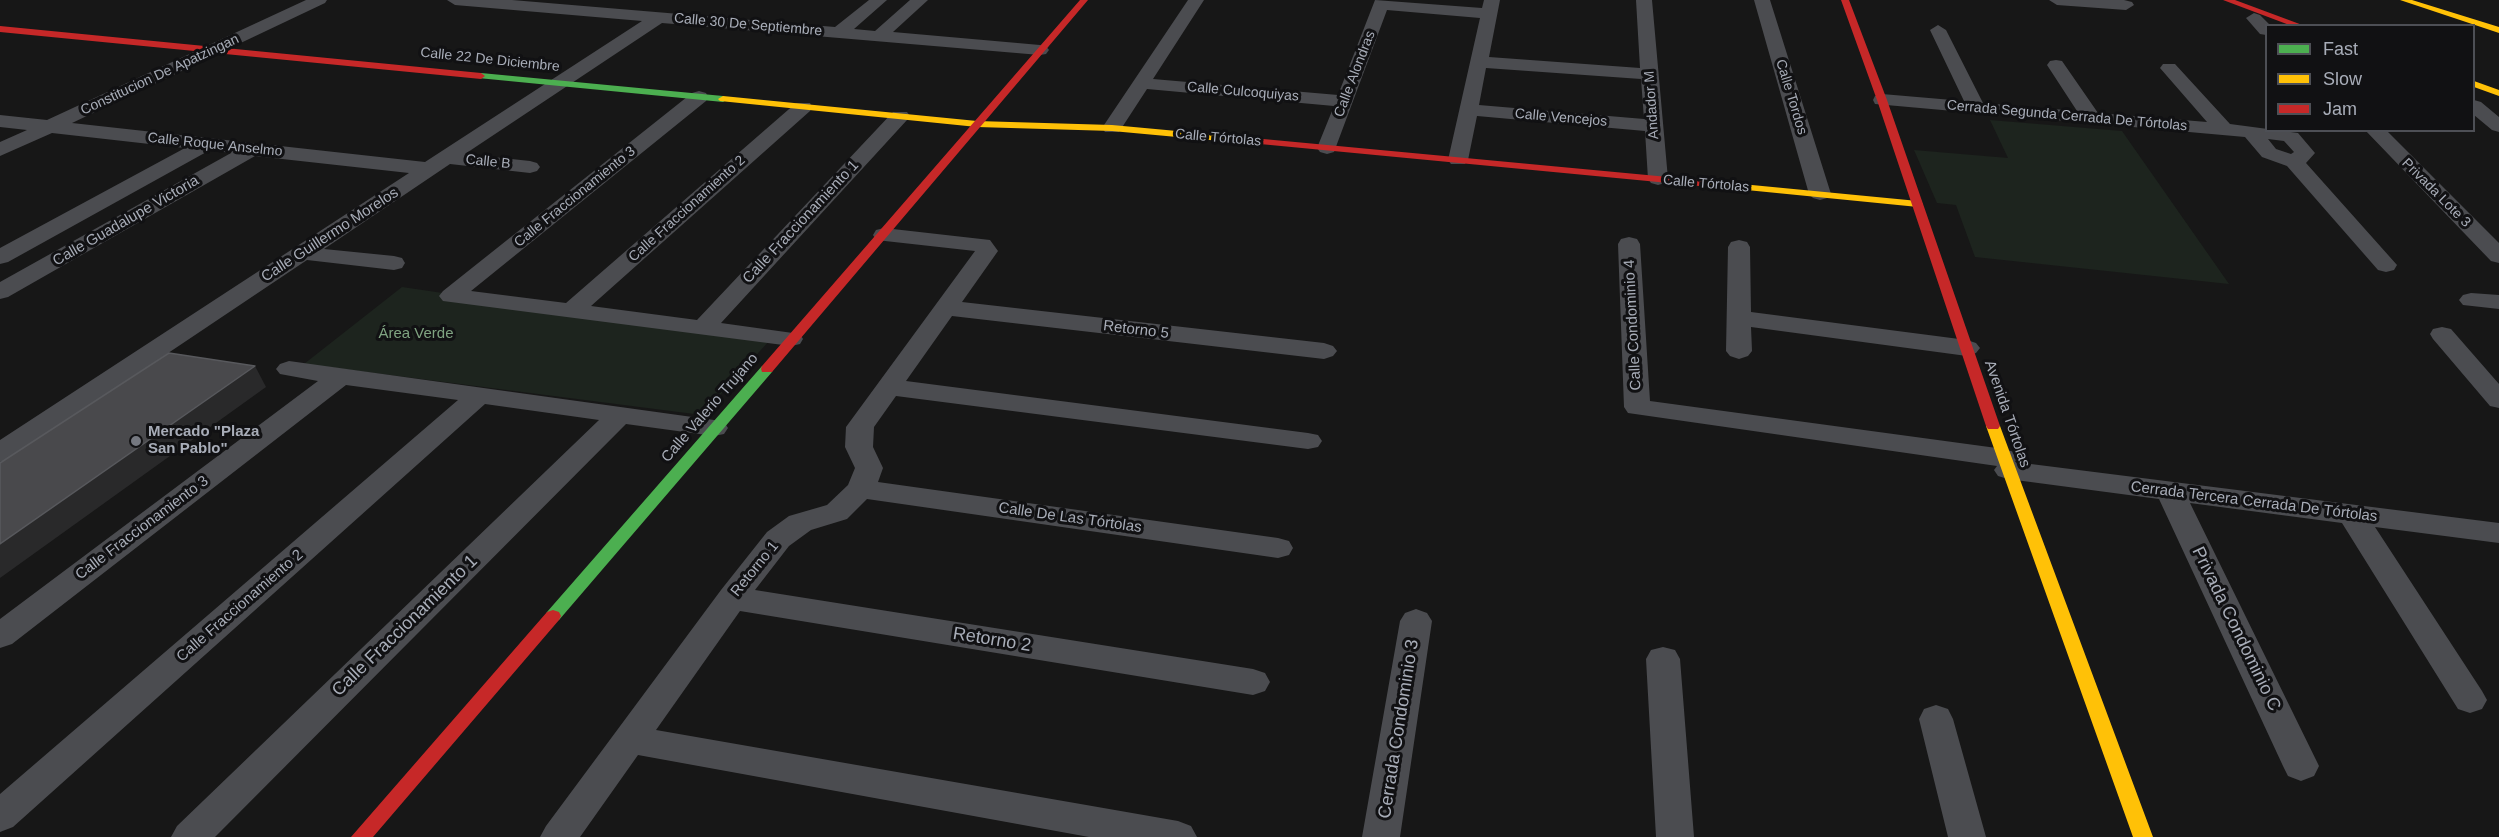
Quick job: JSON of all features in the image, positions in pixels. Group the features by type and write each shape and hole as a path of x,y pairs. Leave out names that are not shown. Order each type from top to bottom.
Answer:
{"main road":[{"name":"Calle Valerio Trujano","path":"361,837 791,339 884,235 1084,0"},
{"name":"Avenida Tórtolas","path":"1845,0 1882,100 2006,464 2143,837"},
{"path":"2227,0 2295,24"},
{"path":"2404,0 2499,30"},
{"path":"2386,3 2451,24"},
{"name":"Calle 22 De Diciembre","path":"0,29 977,124"},
{"path":"2475,31 2499,39"},
{"path":"2475,84 2499,93"},
{"name":"Calle Tórtolas","path":"977,124 1112,128 1918,204"}],"street":[{"name":"Constitucion De Apatzingan","path":"0,150 319,0"},
{"name":"Calle 30 De Septiembre","path":"456,0 1040,51"},
{"path":"839,33 879,0"},
{"path":"878,37 920,0"},
{"path":"1112,128 1196,0"},
{"name":"Andador M","path":"1644,0 1658,179"},
{"name":"Calle Tordos","path":"1762,0 1820,194"},
{"path":"2057,0 2126,5"},
{"path":"1382,2 1491,7 1458,160"},
{"name":"Calle Alondras","path":"1328,148 1382,2"},
{"name":"Calle Guillermo Morelos","path":"0,453 659,17"},
{"path":"1938,30 1977,109"},
{"path":"1479,62 1649,74"},
{"path":"2056,65 2092,118"},
{"path":"2169,68 2224,130"},
{"name":"Calle Culcoquiyas","path":"1141,83 1345,101"},
{"name":"Calle Fraccionamiento 3","path":"572,311 451,296 699,97"},
{"name":"Cerrada Segunda Cerrada De Tórtolas","path":"1882,100 2251,132 2269,153 2294,162 2385,265"},
{"name":"Calle Fraccionamiento 2","path":"572,311 803,107"},
{"path":"2475,108 2499,126"},
{"name":"Calle Vencejos","path":"1468,110 1653,126"},
{"name":"Calle Fraccionamiento 1","path":"703,328 900,116"},
{"name":"Calle Roque Anselmo","path":"0,121 252,149 438,163"},
{"name":"Privada Lote 3","path":"2376,132 2499,256"},
{"name":"Calle Guadalupe Victoria","path":"0,257 207,144"},
{"name":"Calle Guadalupe Victoria","path":"0,292 252,149"},
{"name":"Calle B","path":"438,163 530,167"},
{"path":"861,489 869,468 859,447 860,427 987,251 982,245 884,235"},
{"name":"Calle Condominio 4","path":"1629,244 1637,407"},
{"path":"1739,247 1739,351"},
{"path":"302,253 394,263"},
{"path":"2471,300 2499,302"},
{"name":"Retorno 5","path":"947,308 1324,351"},
{"path":"572,311 791,339"},
{"path":"1740,318 1967,348"},
{"path":"2442,334 2499,400"},
{"path":"288,369 714,428"},
{"name":"Calle Fraccionamiento 3","path":"0,636 341,376"},
{"path":"890,387 1308,441"},
{"name":"Calle Fraccionamiento 2","path":"0,816 479,396"},
{"name":"Cerrada Tercera Cerrada De Tórtolas","path":"1637,407 2170,491 2499,533"},
{"name":"Calle Fraccionamiento 1","path":"190,837 620,415"},
{"name":"Calle De Las Tórtolas","path":"861,489 1278,548"},
{"name":"Retorno 1","path":"559,837 732,598 778,539 800,524 837,512 861,489"},
{"name":"Privada Condominio C","path":"2170,491 2301,766"},
{"path":"2352,515 2470,699"},
{"name":"Retorno 2","path":"732,598 1253,682"},
{"name":"Cerrada Condominio 3","path":"1381,837 1416,621"},
{"path":"1663,659 1675,837"},
{"path":"1936,719 1967,837"},
{"path":"630,740 1178,837"}],"green space":[{"path":"1990,120 2122,131 2229,284 1975,257 1956,205 1937,203 1914,150 2008,158"},
{"name":"Área Verde","path":"402,287 769,341 702,415 304,364"}],"building":[{"path":"169,353 255,366 0,544 0,463"}],"traffic: fast":[{"path":"481,76 723,99"},
{"path":"553,616 767,369"}],"traffic: slow":[{"path":"2404,0 2499,30"},
{"path":"2475,84 2499,93"},
{"path":"723,99 977,124 1112,128 1242,140"},
{"path":"1700,183 1918,204"},
{"path":"1993,426 2143,837"}],"traffic: jam":[{"path":"767,369 1084,0"},
{"path":"1845,0 1882,100 1993,426"},
{"path":"2227,0 2295,24"},
{"path":"0,29 481,76"},
{"path":"1242,140 1700,183"},
{"path":"361,837 553,616"}],"place":[{"name":"Mercado \"Plaza San Pablo\"","path":"136,441"}]}
